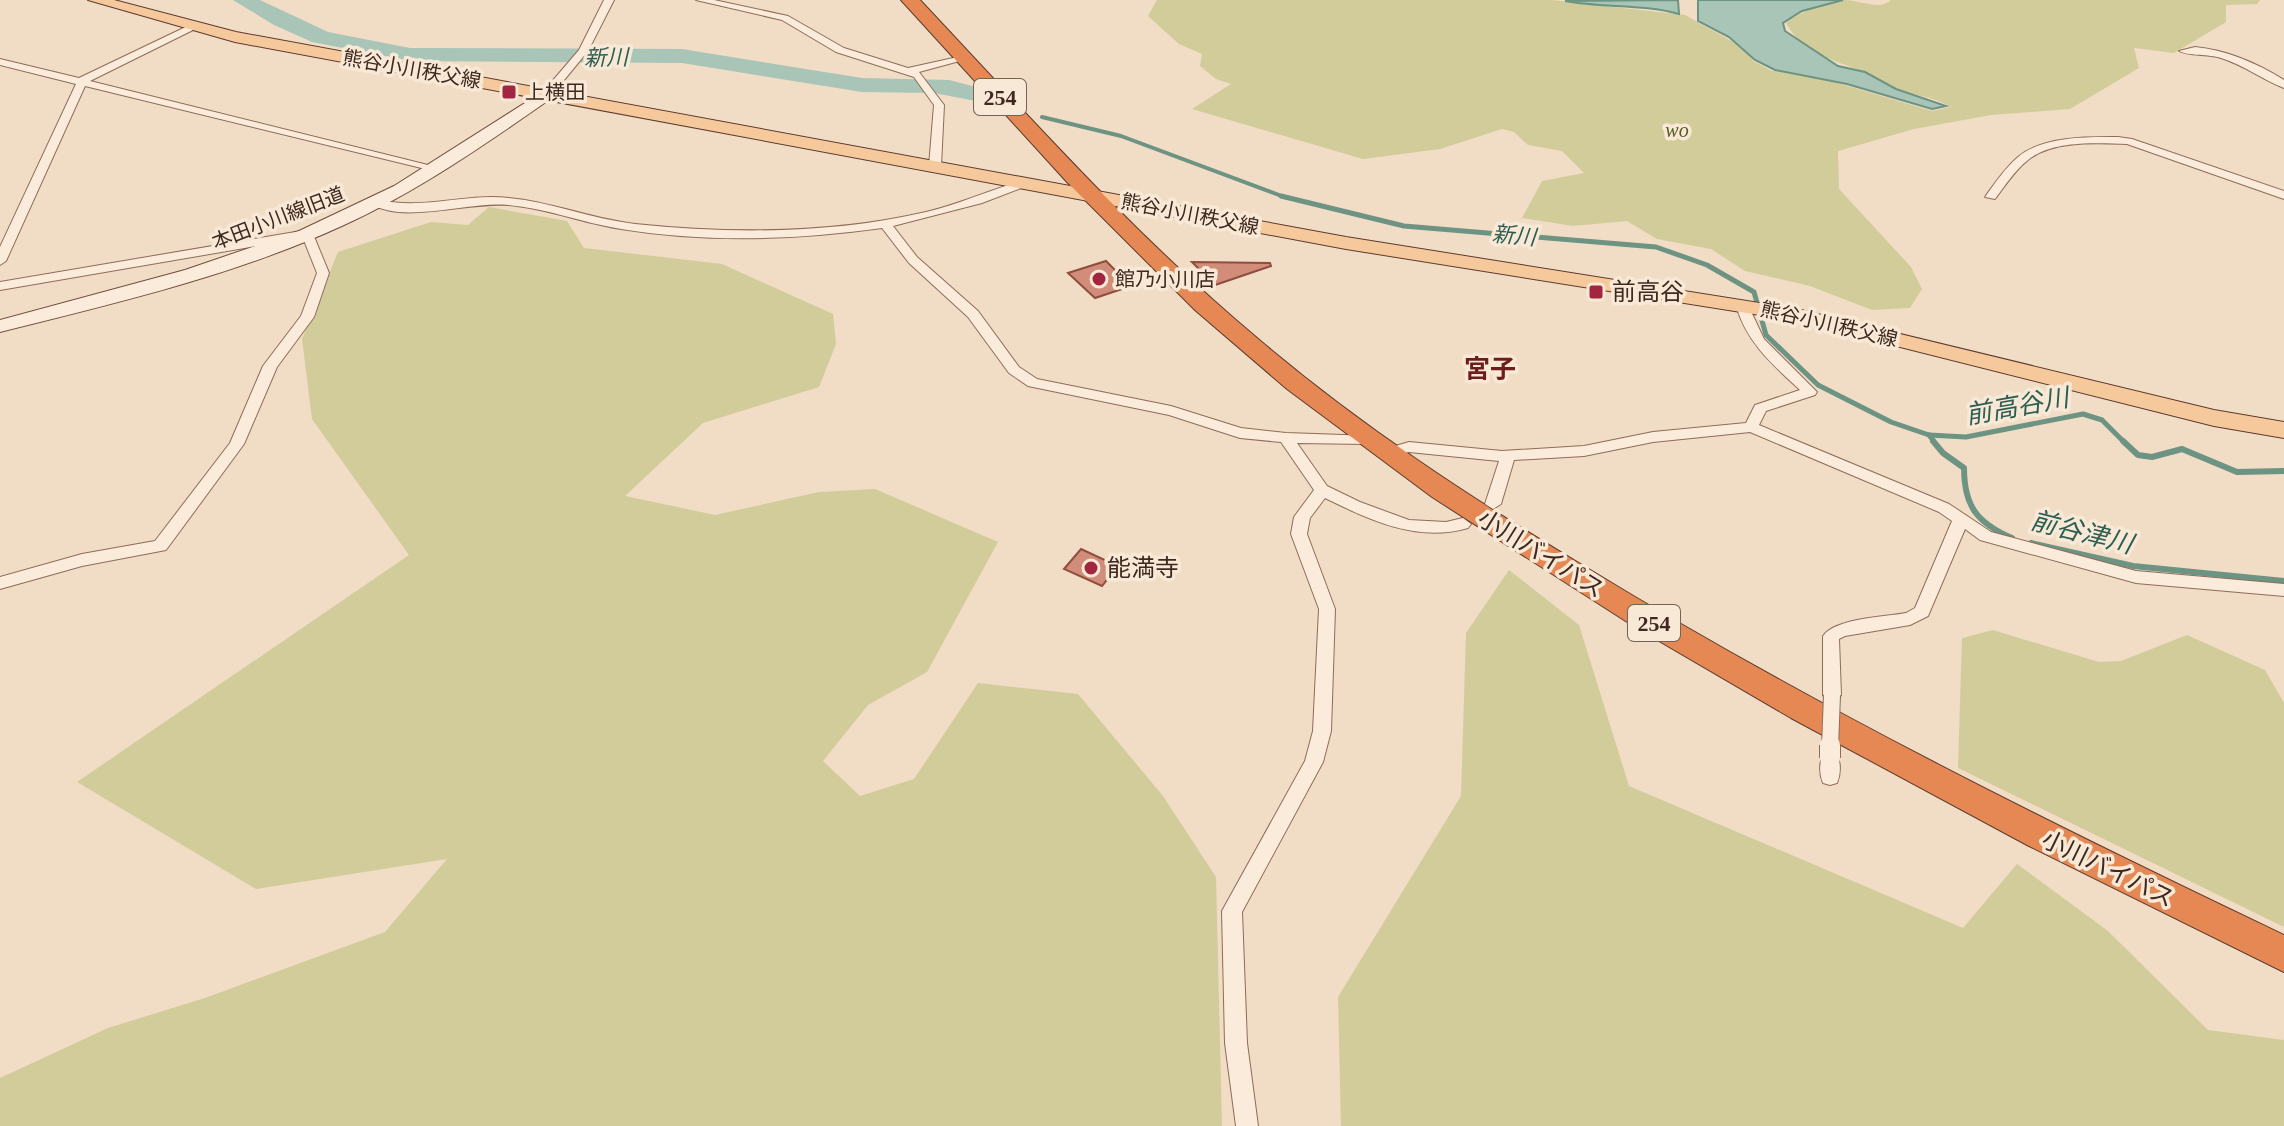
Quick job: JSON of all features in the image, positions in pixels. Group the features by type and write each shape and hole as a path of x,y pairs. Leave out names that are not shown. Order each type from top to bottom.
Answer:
{"highway":[{"name":"小川バイパス","path":"910,0 1127,231 1249,345 1377,446 1580,579 1841,731 2125,878 2284,954"}],"main road":[{"name":"熊谷小川秩父線","path":"96,0 192,27 1346,243 1742,305 1875,333 2214,418 2284,430"},
{"path":"998,178 1043,170 1054,155"},
{"path":"1127,231 1145,215 1174,211"}],"street":[{"path":"547,94 583,51 609,0"},
{"path":"701,0 775,14 840,50 910,71 925,82 939,105 935,166"},
{"path":"0,261 82,81 192,27"},
{"path":"2184,51 2192,49 2214,54 2272,75 2284,85"},
{"path":"910,71 963,57"},
{"path":"0,62 231,121 438,169"},
{"name":"本田小川線旧道","path":"0,326 185,275 307,234 376,203 438,169 547,94"},
{"path":"1991,197 2030,153 2087,139 2128,141 2284,195"},
{"path":"376,203 385,207 407,207 469,200 506,200 632,227 748,237 886,225 967,207 1025,183"},
{"path":"886,225 913,260 973,314 1014,370 1033,383 1171,411 1240,433 1508,456 1584,451 1653,437 1751,427 1922,498 1986,536 2015,546 2136,577 2284,590"},
{"path":"0,286 307,234 323,273 307,317 270,366 237,444 160,546 82,560 0,583"},
{"path":"1742,305 1747,328 1810,392 1760,408 1751,427"},
{"path":"1286,438 1322,490 1410,524 1439,530 1463,524"},
{"path":"1493,504 1508,456"},
{"path":"1247,1126 1236,1043 1232,911 1314,762 1322,731 1327,609 1299,534 1302,517 1322,490"},
{"path":"1830,768 1831,636 1841,630 1910,619 1922,612 1961,519"}],"green space":[{"name":"wo","path":"1157,0 1552,0 1685,15 1751,52 1753,61 1772,71 1804,73 1932,111 1951,107 1895,88 1824,56 1803,43 1786,23 1814,8 1844,0 1881,5 1891,0 2260,0 2257,4 2226,5 2226,22 2174,53 2134,48 2139,68 2070,109 1991,115 1914,129 1838,151 1839,189 1911,267 1922,289 1910,308 1872,310 1810,286 1745,271 1711,249 1657,239 1627,221 1573,226 1522,218 1542,181 1584,173 1562,151 1528,145 1514,132 1502,129 1440,149 1363,159 1192,109 1231,84 1216,79 1200,66 1202,54 1179,44 1148,16"},
{"path":"489,207 567,221 584,248 722,264 833,314 836,344 819,387 703,423 625,496 715,515 819,492 875,489 998,542 927,672 868,705 823,761 860,796 914,779 978,683 1078,694 1163,796 1216,877 1222,1126 0,1126 0,1078 108,1028 205,998 385,932 447,859 256,889 77,782 409,555 312,419 302,339 338,252 431,222 468,225"},
{"path":"1509,570 1579,625 1629,786 1963,928 2017,864 2108,931 2208,1030 2284,1040 2284,1126 1341,1126 1338,997 1461,796 1466,633"},
{"path":"1993,630 2099,662 2121,661 2187,635 2265,670 2284,703 2284,927 1958,768 1962,638"}],"shaded area":[{"path":"1678,0 1679,14 1565,1"},
{"path":"1698,0 1843,0 1802,11 1783,23 1785,31 1838,66 1865,72 1896,89 1946,106 1932,109 1847,84 1775,70 1755,60 1729,37 1698,21"}],"building":[{"name":"館乃小川店","path":"1106,261 1131,286 1095,298 1068,273"},
{"path":"1192,262 1270,263 1271,266 1215,285"},
{"name":"能満寺","path":"1081,549 1118,566 1102,586 1064,569"}],"waterway":[{"name":"新川","path":"244,0 320,37 410,55 500,58 682,56 862,85 949,87 976,94"},
{"name":"新川","path":"1042,117 1121,136 1283,196"},
{"name":"新川","path":"1283,196 1404,226 1656,247 1707,265 1754,292 1766,335 1818,385 1891,422 1929,435"},
{"name":"新川","path":"1283,196 1287,198"},
{"name":"前高谷川","path":"1929,435 1966,437 2083,414 2102,420 2123,441"},
{"name":"前高谷川","path":"1929,435 1935,443"},
{"name":"前谷津川","path":"1933,441 1943,453 1964,468 1967,493 1975,512 1990,526 2012,538"},
{"name":"前高谷川","path":"2123,441 2138,455 2152,457 2182,449 2237,472 2284,471"},
{"name":"前谷津川","path":"2031,543 2133,566 2284,581"}],"place":[{"name":"上横田","path":"509,92"},
{"name":"館乃小川店","path":"1099,279"},
{"name":"前高谷","path":"1596,292"},
{"name":"能満寺","path":"1091,568"}],"district":[{"name":"宮子","path":"1490,369"}]}
